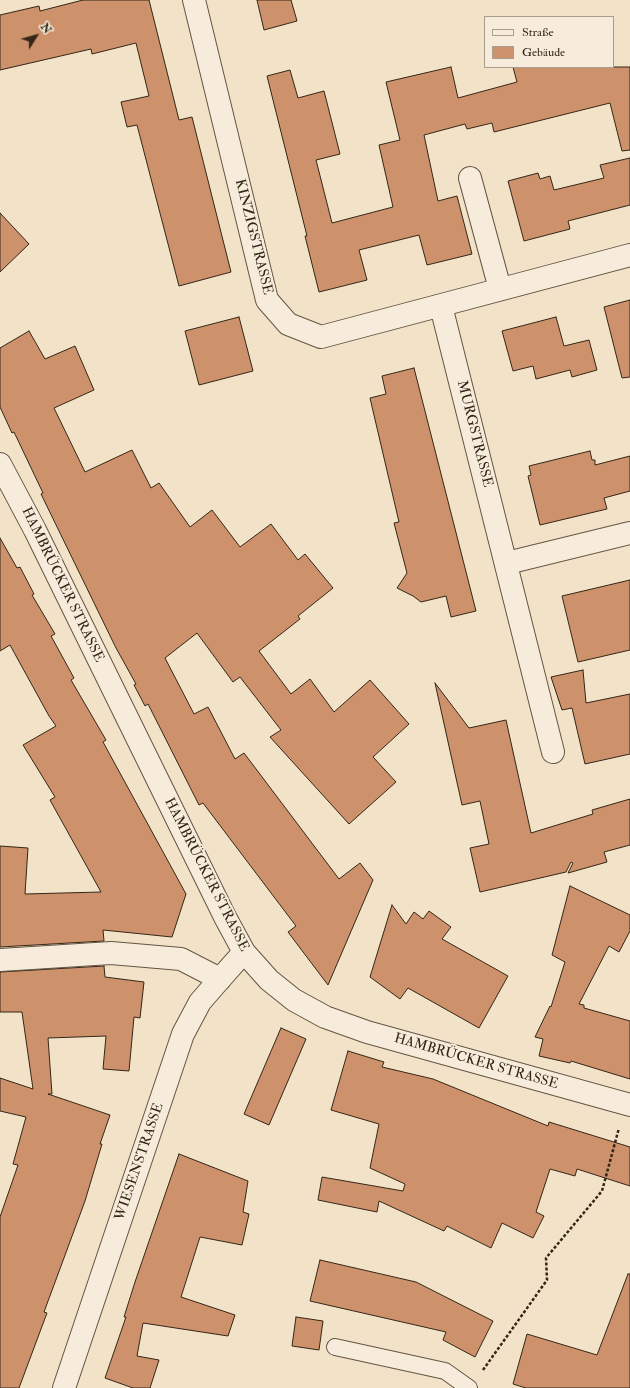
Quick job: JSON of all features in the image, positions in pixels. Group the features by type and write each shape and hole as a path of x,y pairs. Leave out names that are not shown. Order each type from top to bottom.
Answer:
{"street":[{"name":"KINZIGSTRASSE","path":"194,0 267,300 288,324 321,337 630,255"},
{"path":"470,178 500,289"},
{"name":"MURGSTRASSE","path":"441,306 554,752"},
{"name":"HAMBRÜCKER STRASSE","path":"0,464 35,530 225,916 244,952 268,980 294,1000 325,1017 367,1032 628,1105"},
{"path":"506,563 630,533"},
{"name":"WIESENSTRASSE","path":"64,1388 183,1034 200,1002 244,952"},
{"path":"0,960 111,953 181,960 220,978"}],"lane":[{"path":"335,1347 445,1371 469,1388"}],"path":[{"path":"479,1375 547,1280 546,1258 602,1191 628,1105"}],"building":[{"path":"83,0 149,0 179,120 192,117 231,272 179,286 137,125 127,127 121,102 149,96 136,43 92,54 91,49 0,70 0,15 39,6 40,11"},
{"path":"257,0 291,0 297,21 264,30"},
{"path":"451,67 458,98 517,82 513,68 630,67 630,150 622,151 610,103 494,132 492,123 467,129 465,124 424,135 438,201 457,196 472,254 427,265 419,235 359,250 367,280 319,292 305,236 307,236 267,76 290,70 298,98 324,91 340,154 316,160 332,223 393,207 379,145 400,140 386,82"},
{"path":"630,158 630,205 568,221 570,229 524,241 508,181 538,173 540,179 550,176 554,190 604,178 600,165"},
{"path":"0,213 29,244 0,272"},
{"path":"630,300 630,377 622,378 604,307"},
{"path":"239,317 253,371 199,385 185,331"},
{"path":"556,317 564,346 589,340 597,370 572,377 570,370 536,379 533,366 513,371 502,331"},
{"path":"29,331 45,359 75,346 94,390 54,408 85,472 132,450 151,488 159,483 190,527 212,510 240,547 271,524 298,560 305,554 333,588 298,616 300,619 259,651 291,694 310,679 334,712 370,680 409,724 373,757 396,782 349,824 270,737 281,730 240,677 233,682 197,633 165,658 194,714 208,707 235,759 244,753 339,879 360,863 373,880 328,985 288,932 296,926 203,803 199,805 148,704 145,706 134,685 136,684 116,648 41,494 43,493 14,432 12,433 0,407 0,348"},
{"path":"414,368 476,611 451,617 446,596 421,602 397,588 407,573 394,523 399,522 370,398 386,394 382,376"},
{"path":"590,451 592,460 595,460 595,465 630,456 630,491 604,498 607,509 540,525 528,476 531,475 529,466"},
{"path":"0,538 17,568 20,567 34,594 32,595 55,634 51,636 74,678 71,680 106,740 103,742 186,894 172,937 103,930 104,941 0,947 0,846 28,848 25,894 101,892 50,800 55,797 23,745 56,726 10,645 0,651"},
{"path":"630,580 630,650 578,662 562,596"},
{"path":"583,670 586,703 630,694 630,754 585,764 572,708 562,710 551,677"},
{"path":"435,683 469,728 506,720 531,833 593,814 592,810 630,799 630,845 604,852 607,862 568,873 573,863 571,862 566,872 480,892 470,848 489,844 480,801 462,805"},
{"path":"570,886 630,915 630,931 619,952 609,946 579,1004 584,1005 584,1008 630,1021 630,1079 571,1061 570,1063 539,1056 543,1039 535,1037 550,1006 551,1007 565,962 552,955"},
{"path":"392,905 406,924 414,912 423,919 429,911 451,927 442,939 508,976 479,1028 408,988 400,999 370,977"},
{"path":"104,966 105,977 144,982 140,1018 134,1017 129,1071 103,1069 106,1036 48,1038 52,1094 48,1094 110,1115 100,1144 102,1144 85,1201 44,1312 47,1313 19,1388 0,1388 0,1217 18,1165 13,1164 26,1117 0,1111 0,1078 33,1089 22,1012 0,1012 0,972"},
{"path":"281,1028 306,1039 269,1125 244,1114"},
{"path":"348,1051 384,1062 382,1067 433,1079 548,1126 549,1122 630,1147 630,1186 577,1169 575,1176 550,1169 536,1212 544,1216 533,1238 502,1223 491,1248 447,1226 444,1231 379,1201 377,1212 318,1200 322,1177 403,1191 405,1184 370,1168 379,1124 331,1110"},
{"path":"179,1154 248,1181 243,1212 249,1214 242,1245 200,1237 181,1297 235,1315 228,1336 143,1323 137,1356 159,1360 150,1388 133,1388 105,1378 126,1317 124,1317 135,1282"},
{"path":"320,1260 416,1282 493,1321 475,1357 443,1340 446,1332 310,1301"},
{"path":"628,1274 630,1274 630,1388 526,1388 513,1384 527,1334 597,1355"},
{"path":"296,1317 323,1321 319,1350 292,1346"}]}
